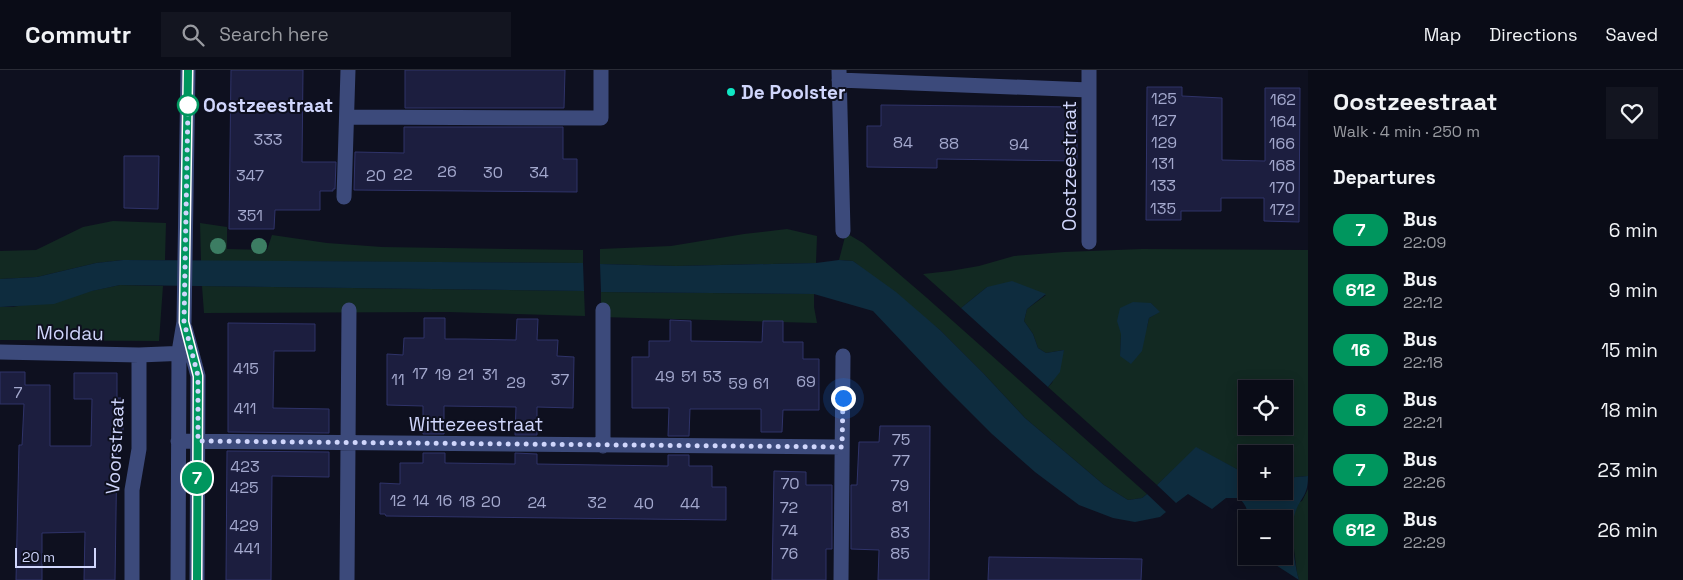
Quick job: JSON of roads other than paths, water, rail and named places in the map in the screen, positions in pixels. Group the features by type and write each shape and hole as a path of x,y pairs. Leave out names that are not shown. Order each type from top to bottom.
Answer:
{"street":[{"path":"178,580 178,440 185,353 184,299 188,70"},
{"path":"344,198 348,70"},
{"path":"347,117 601,118 601,70"},
{"name":"Oostzeestraat","path":"1089,70 1089,242"},
{"name":"Oostzeestraat","path":"842,230 839,75 1090,90"},
{"path":"347,580 349,310"},
{"path":"603,446 604,310"},
{"name":"Moldau","path":"0,352 138,355"},
{"path":"138,355 185,353"},
{"path":"185,353 198,376 197,580"},
{"name":"Voorstraat","path":"132,580 132,490 139,448 138,355"},
{"path":"841,580 843,356"},
{"name":"Wittezeestraat","path":"178,440 603,446 842,447"}],"water":[{"path":"123,260 583,263 584,291 120,285 92,291 54,304 0,307 0,279 37,277 96,263"},
{"path":"839,260 853,261 896,292 940,330 1025,418 1104,485 1128,500 1142,498 1147,494 1166,512 1160,517 1135,522 1113,518 1079,505 1035,472 992,434 873,311 814,294 601,292 600,264 676,266 816,263"},
{"path":"1012,281 1046,294 1027,309 1024,321 1033,334 1038,348 1046,353 1064,350 1060,372 1048,387 961,308 987,287"},
{"path":"1133,302 1151,303 1160,312 1149,318 1142,351 1131,364 1120,356 1121,334 1117,321 1120,308"},
{"path":"1196,447 1238,470 1238,498 1226,498 1212,509 1188,494 1176,503 1157,485"},
{"path":"1308,476 1307,488 1297,507 1293,528 1293,510 1246,510 1241,500 1293,500 1293,477"},
{"path":"1293,537 1294,556 1299,580 1276,565 1293,565"}],"place":[{"name":"De Poolster","path":"731,92"},
{"name":"Oostzeestraat","path":"188,105"}]}
